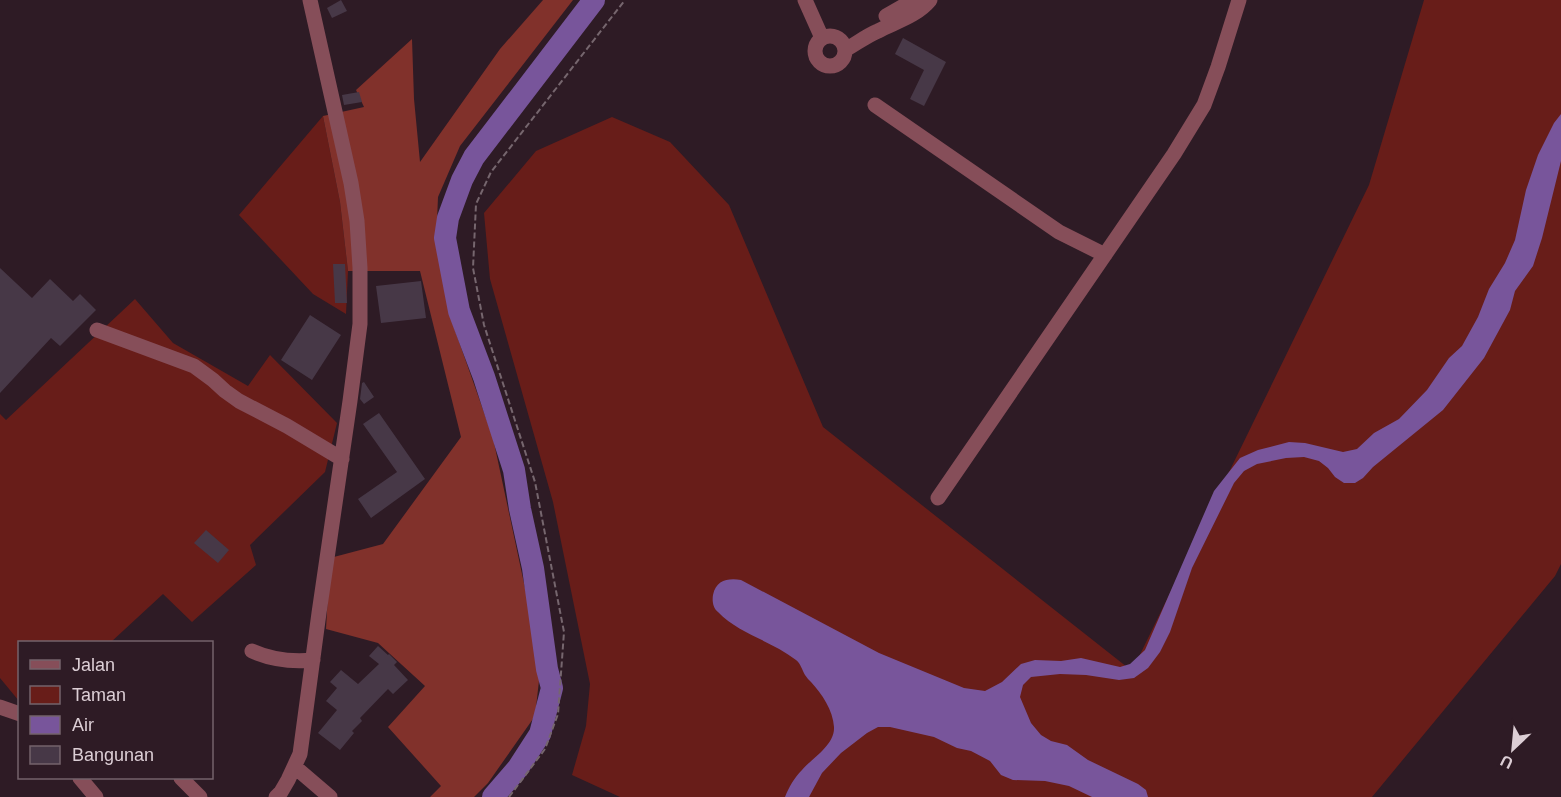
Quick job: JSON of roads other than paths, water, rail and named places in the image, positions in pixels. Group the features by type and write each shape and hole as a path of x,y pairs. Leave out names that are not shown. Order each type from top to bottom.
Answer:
{"street":[{"path":"282,795 300,754 360,324 357,221 351,183 310,0"},
{"path":"805,0 822,38"},
{"path":"843,45 914,0"},
{"path":"843,45 913,14 930,0"},
{"path":"938,498 1174,154 1204,105 1239,0"},
{"path":"832,36 843,45 844,55 838,63 828,66 816,56 816,46 822,38 832,36"},
{"path":"875,105 1059,232 1105,255"},
{"path":"97,330 194,366 238,401 287,426 342,459"},
{"path":"252,651 267,658 280,660 313,660"},
{"path":"0,707 18,713"},
{"path":"295,767 330,797"},
{"path":"82,779 96,797"},
{"path":"183,779 200,797"}],"water":[{"path":"1561,114 1561,161 1533,266 1515,291 1510,310 1484,358 1443,410 1355,483 1344,483 1319,461 1304,457 1257,464 1244,471 1234,483 1192,568 1170,632 1160,652 1148,668 1134,678 1119,680 1060,674 1031,677 1023,685 1020,697 1031,723 1041,735 1051,741 1067,745 1088,760 1138,784 1146,790 1148,797 1092,797 1069,786 1045,781 1013,780 1001,775 990,761 971,751 957,748 934,737 890,727 878,727 841,753 822,773 809,797 785,797 797,776 831,740 834,727 832,714 823,697 796,660 726,620 716,610 713,595 720,583 732,579 741,580 879,653 964,688 985,691 1002,682 1021,664 1035,660 1061,661 1081,658 1120,667 1130,664 1145,650 1214,491 1240,458 1258,450 1289,442 1305,443 1343,452 1357,449 1374,433 1399,419 1427,390 1449,358 1462,346 1515,240 1526,190 1538,155"}],"waterway":[{"path":"493,797 518,768 540,734 552,688 547,669 533,568 514,470 484,377 459,311 445,238 448,218 462,180 474,157 594,0"}]}
